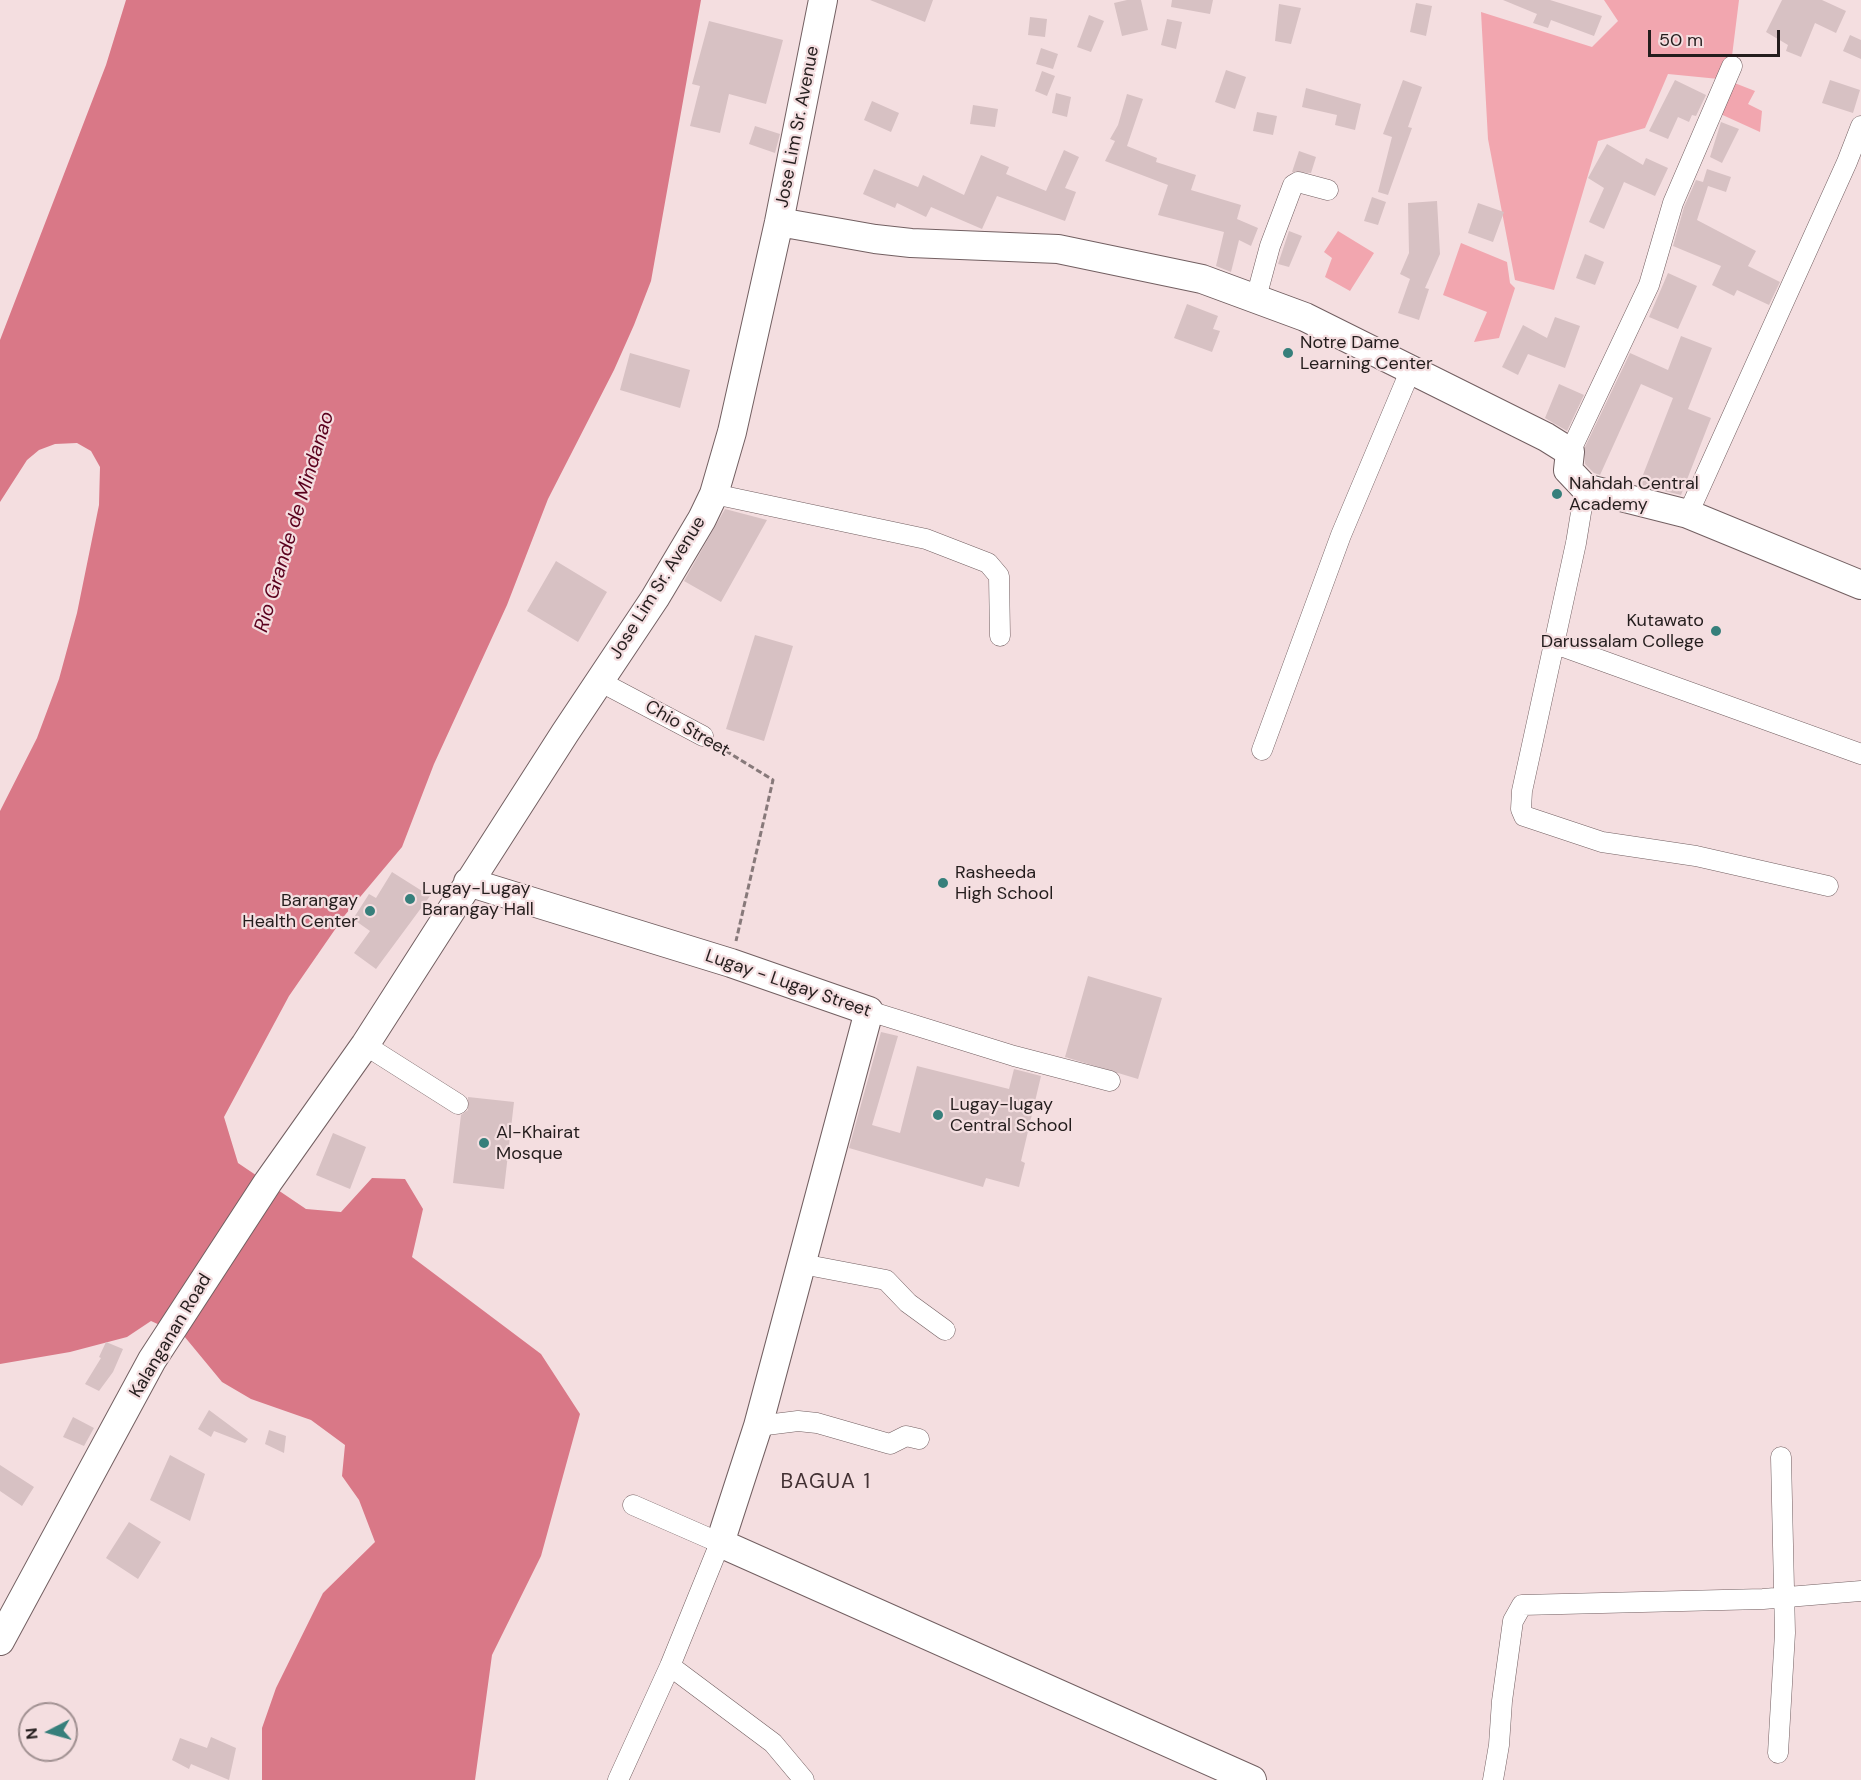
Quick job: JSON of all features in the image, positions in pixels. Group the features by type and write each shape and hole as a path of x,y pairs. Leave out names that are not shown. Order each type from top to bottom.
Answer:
{"street":[{"name":"Jose Lim Sr. Avenue","path":"364,1045 686,550 714,494 732,432 779,222 823,0"},
{"path":"1732,66 1673,203 1649,285 1570,452 1568,470 1585,488 1688,514 1861,585"},
{"path":"1688,514 1847,162 1861,126"},
{"path":"1256,298 1270,246 1293,185 1298,182 1328,190"},
{"path":"779,222 911,243 1058,249 1202,279 1305,317 1546,437 1570,452"},
{"path":"1262,750 1341,535 1412,369"},
{"path":"1585,488 1576,543 1522,791 1521,809 1524,816 1602,842 1696,856 1828,885"},
{"path":"714,494 926,539 988,563 996,571 1000,582 1000,636"},
{"path":"1553,643 1861,754"},
{"name":"Chio Street","path":"599,681 703,736"},
{"name":"Lugay - Lugay Street","path":"468,882 731,963 869,1011 1014,1056 1110,1081"},
{"path":"618,1780 670,1666 720,1543 758,1426 869,1011"},
{"path":"364,1045 458,1104"},
{"name":"Kalanganan Road","path":"0,1641 152,1360 268,1182 364,1045"},
{"path":"802,1264 886,1280 908,1304 945,1330"},
{"path":"758,1426 798,1421 818,1423 890,1444 906,1436 919,1438"},
{"path":"1778,1753 1784,1678 1785,1597 1781,1457"},
{"path":"633,1505 1252,1780"},
{"path":"1493,1780 1513,1621 1522,1605 1785,1597 1861,1591"},
{"path":"670,1666 760,1731 788,1758 804,1780"}],"path":[{"name":"Chio Street","path":"703,736 773,780 731,963"}],"shaded area":[{"path":"1604,0 1739,0 1729,80 1668,74 1645,128 1598,141 1554,290 1515,280 1488,139 1481,12 1592,47 1618,21"},
{"path":"1732,82 1755,91 1748,104 1762,111 1760,132 1716,112"},
{"path":"1338,231 1374,253 1350,291 1325,277 1332,258 1324,252"},
{"path":"1461,243 1507,262 1510,283 1515,288 1499,338 1474,342 1487,312 1443,295"}],"water":[{"name":"Rio Grande de Mindanao","path":"126,0 701,0 651,281 634,325 614,370 548,499 507,605 434,764 402,847 345,915 289,996 224,1117 238,1163 306,1209 341,1212 372,1178 405,1179 423,1209 412,1257 541,1354 580,1414 541,1556 492,1655 475,1780 262,1780 262,1728 276,1688 323,1593 375,1542 359,1500 342,1476 345,1445 311,1420 251,1399 222,1382 184,1336 151,1321 127,1337 70,1352 0,1364 0,811 37,738 59,679 77,613 99,505 100,467 91,451 77,443 55,444 39,450 27,460 0,502 0,340 106,65"}],"building":[{"path":"870,0 933,0 925,22"},
{"path":"1141,0 1148,30 1122,36 1114,3"},
{"path":"1172,0 1213,0 1210,14 1171,7"},
{"path":"1503,0 1550,0 1602,16 1594,36 1551,20 1548,28 1533,23 1537,14"},
{"path":"1782,0 1822,0 1846,11 1836,33 1815,23 1801,57 1786,51 1788,45 1766,32"},
{"path":"1416,3 1432,6 1426,36 1410,32"},
{"path":"1279,4 1301,8 1291,44 1275,41"},
{"path":"1089,15 1104,21 1091,52 1077,47"},
{"path":"1030,17 1047,19 1045,37 1028,35"},
{"path":"1167,19 1182,22 1176,49 1161,45"},
{"path":"709,21 783,40 766,104 729,94 720,133 690,126 700,86 692,84"},
{"path":"1850,35 1861,40 1861,59 1843,51"},
{"path":"1041,48 1058,54 1053,69 1036,64"},
{"path":"1226,70 1246,77 1235,109 1215,102"},
{"path":"1042,71 1055,76 1047,96 1035,91"},
{"path":"1403,80 1422,87 1408,127 1412,128 1388,195 1378,192 1392,137 1383,134"},
{"path":"1675,80 1706,95 1696,116 1692,115 1689,122 1678,117 1668,139 1649,131"},
{"path":"1830,80 1860,90 1853,113 1822,103"},
{"path":"1306,88 1361,104 1355,130 1335,125 1337,115 1302,107"},
{"path":"1056,93 1071,97 1067,117 1052,113"},
{"path":"1127,94 1143,99 1127,146 1157,158 1156,162 1196,175 1191,190 1241,205 1237,219 1258,228 1251,246 1239,240 1231,272 1216,266 1224,232 1158,215 1168,185 1105,161 1115,141 1110,139 1118,125"},
{"path":"872,101 899,113 891,132 864,120"},
{"path":"973,105 998,109 995,127 970,124"},
{"path":"1257,112 1277,116 1273,135 1253,131"},
{"path":"1721,122 1739,129 1722,163 1710,157"},
{"path":"755,126 780,134 775,153 749,144"},
{"path":"1607,144 1643,165 1646,158 1668,168 1655,196 1624,182 1604,229 1589,222 1604,188 1588,178"},
{"path":"1064,150 1079,157 1065,188 1076,192 1065,221 997,196 982,229 931,207 926,217 897,203 895,208 863,194 874,169 918,187 923,175 964,195 981,155 1009,167 1006,174 1046,191"},
{"path":"1299,151 1316,157 1311,173 1292,172"},
{"path":"1707,169 1731,177 1726,192 1708,186 1697,220 1756,251 1748,266 1780,282 1769,305 1737,290 1734,296 1712,285 1721,266 1673,246 1684,207 1696,180 1703,182"},
{"path":"1372,197 1386,202 1378,225 1364,221"},
{"path":"1437,201 1440,254 1425,288 1429,289 1419,320 1398,313 1410,279 1400,274 1409,253 1408,203"},
{"path":"1478,203 1504,212 1493,242 1468,233"},
{"path":"1289,231 1302,236 1289,267 1278,264"},
{"path":"1585,254 1604,262 1595,285 1576,278"},
{"path":"1668,273 1697,286 1678,329 1649,317"},
{"path":"1187,304 1218,316 1213,329 1220,331 1212,352 1174,338"},
{"path":"1555,317 1580,326 1565,368 1528,354 1518,375 1502,367 1523,325 1547,338"},
{"path":"1681,336 1712,348 1688,409 1711,418 1681,495 1639,485 1673,398 1641,384 1600,475 1594,473 1585,464 1585,447 1630,353 1668,370"},
{"path":"630,353 690,370 680,408 620,390"},
{"path":"1559,384 1584,395 1567,431 1545,418"},
{"path":"725,509 767,520 721,602 684,581"},
{"path":"556,561 607,592 578,642 527,611"},
{"path":"755,635 793,646 764,741 726,729"},
{"path":"392,872 430,896 376,969 354,953 370,931 353,919 369,894 376,898"},
{"path":"1088,976 1162,998 1138,1079 1065,1057"},
{"path":"881,1032 898,1036 872,1125 900,1133 917,1066 1009,1089 1014,1069 1041,1076 1021,1161 1025,1163 1019,1187 986,1178 983,1187 849,1148"},
{"name":"Al-Khairat Mosque","path":"468,1097 514,1102 504,1189 453,1183 461,1115 468,1110"},
{"path":"333,1133 366,1147 350,1189 316,1175"},
{"path":"106,1342 123,1349 113,1372 99,1391 85,1384 101,1358 99,1357"},
{"path":"209,1410 248,1439 245,1443 214,1431 211,1437 198,1429"},
{"path":"73,1417 94,1428 84,1446 63,1437"},
{"path":"269,1430 286,1436 284,1453 265,1444"},
{"path":"170,1455 205,1474 190,1521 150,1500"},
{"path":"0,1465 34,1487 22,1506 0,1491"},
{"path":"129,1522 161,1542 138,1579 106,1558"},
{"path":"211,1737 236,1748 229,1780 191,1764 189,1769 172,1760 180,1738 207,1748"}],"place":[{"name":"Notre Dame Learning Center","path":"1288,353"},
{"name":"Nahdah Central Academy","path":"1557,494"},
{"name":"Kutawato Darussalam College","path":"1716,631"},
{"name":"Rasheeda High School","path":"943,883"},
{"name":"Lugay-Lugay Barangay Hall","path":"410,899"},
{"name":"Barangay Health Center","path":"370,911"},
{"name":"Lugay-lugay Central School","path":"938,1115"},
{"name":"Al-Khairat Mosque","path":"484,1143"}],"district":[{"name":"BAGUA 1","path":"826,1482"}]}
